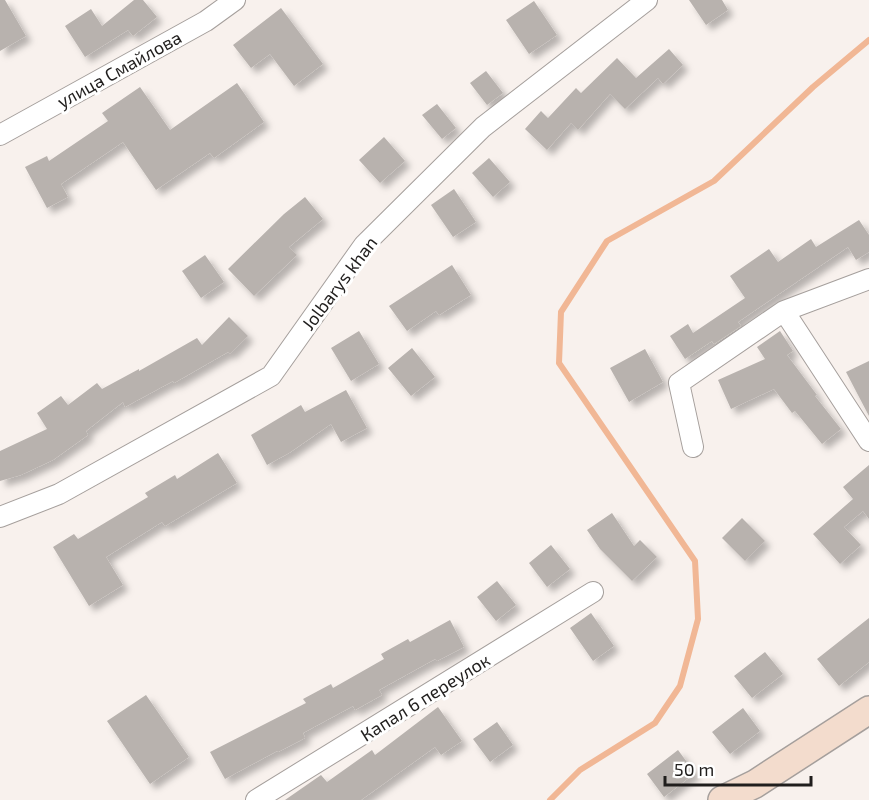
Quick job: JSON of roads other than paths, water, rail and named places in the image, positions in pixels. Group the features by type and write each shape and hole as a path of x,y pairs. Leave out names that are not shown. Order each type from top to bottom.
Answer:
{"street":[{"name":"улица Смайлова","path":"0,135 206,21 235,0"},
{"name":"Jolbarys khan","path":"0,517 59,494 271,375 364,245 483,127 647,0"},
{"path":"693,447 679,383 784,310 869,279"},
{"path":"784,310 869,441"},
{"name":"Капал 6 переулок","path":"256,800 593,592"},
{"path":"722,800 755,784 869,710"}],"waterway":[{"path":"550,800 580,770 655,723 680,686 698,619 695,561 559,363 561,312 607,241 714,181 813,87 869,40"}]}
